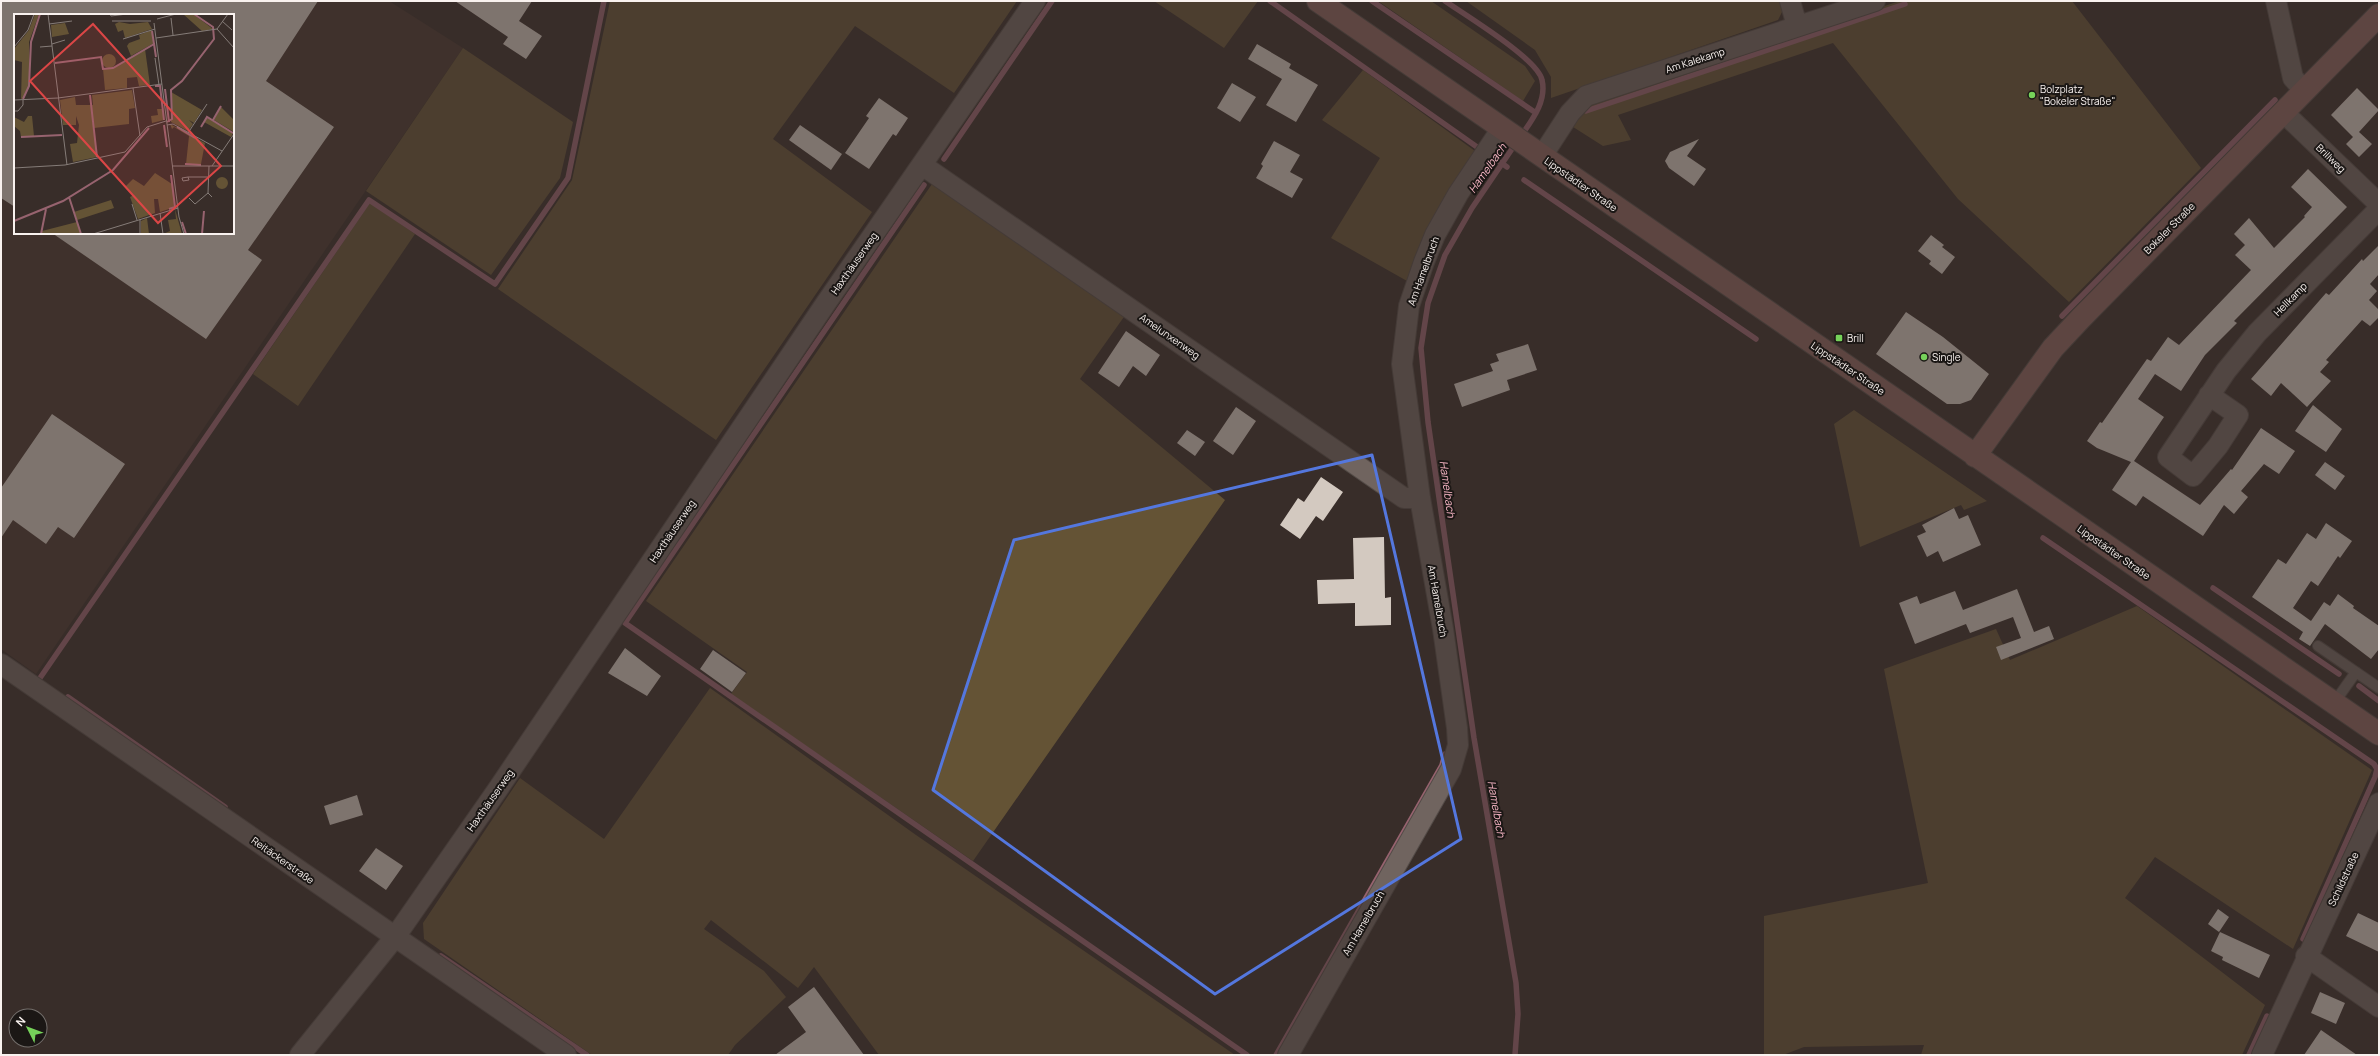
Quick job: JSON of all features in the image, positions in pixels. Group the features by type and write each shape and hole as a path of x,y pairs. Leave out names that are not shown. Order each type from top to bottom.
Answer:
{"street":[{"name":"Haxthäuserweg","path":"300,1055 395,937 922,164 1035,1"},
{"name":"Lippstädter Straße","path":"1318,1 2379,734"},
{"path":"1790,1 1796,26"},
{"name":"Am Kalekamp","path":"1536,152 1586,96 1876,1"},
{"path":"2276,1 2293,78 2304,90"},
{"name":"Bokeler Straße","path":"1975,456 2053,348 2379,15"},
{"name":"Brillweg","path":"2283,112 2379,204"},
{"name":"Am Hamelbruch","path":"1288,1055 1451,769 1458,746 1443,629 1420,498 1402,364 1408,306 1435,235 1458,194 1504,130"},
{"name":"Amelunxenweg","path":"922,164 1404,498 1420,498"},
{"name":"Hellkamp","path":"2209,395 2257,333 2379,209"},
{"name":"Reitäckerstraße","path":"1,664 566,1055"},
{"name":"Schildstraße","path":"2262,1055 2306,956 2379,803"},
{"path":"2306,956 2379,1007"}],"lane":[{"path":"2318,646 2379,688"},
{"path":"2334,703 2356,672"}],"highlighted area":[{"path":"1372,455 1461,839 1215,994 933,790 1014,540"}],"shaded area":[{"path":"1,1 389,1 463,48 36,674 1,649"},
{"path":"610,1 1017,1 954,93 855,26 773,139 872,212 716,440 498,289 572,180"},
{"path":"1154,1 1258,1 1224,48"},
{"path":"1378,1 1431,1 1525,66 1535,81 1523,101"},
{"path":"1466,1 1781,1 1783,10 1778,20 1551,98 1551,77 1535,50"},
{"name":"Bolzplatz \"Bokeler Straße\"","path":"1900,1 2072,1 2201,168 2069,302 1958,199 1833,43 1618,115 1631,140 1603,146 1570,125 1591,100"},
{"path":"463,48 573,122 560,178 491,275 366,191"},
{"path":"1363,70 1475,151 1407,281 1331,238 1380,158 1322,120"},
{"path":"932,184 1126,314 1080,379 1225,500 973,861 731,694 747,672 646,601"},
{"path":"370,203 415,234 298,406 253,374"},
{"path":"1854,410 1987,501 1964,510 1961,505 1860,547 1834,424"},
{"path":"2137,606 2372,770 2293,949 2155,857 2125,898 2265,1005 2242,1055 1921,1055 1924,1045 1804,1047 1783,1055 1764,1055 1764,916 1928,883 1884,669 1996,629 2010,660"},
{"path":"710,688 916,835 1235,1055 879,1055 814,967 798,988 711,920 704,929 764,971 786,997 735,1045 728,1055 592,1055 424,939 423,923 520,778 604,839"}],"building":[{"path":"1,1 318,1 266,81 334,127 248,250 262,260 206,339 53,234 234,234 234,14 14,14 14,206 1,198"},
{"path":"455,1 532,1 519,21 542,36 526,59 503,44 508,37"},
{"path":"1257,44 1291,64 1289,68 1318,85 1296,122 1266,105 1282,79 1248,59"},
{"path":"1232,83 1256,97 1240,122 1217,108"},
{"path":"2357,88 2379,110 2359,132 2372,144 2359,157 2346,144 2353,137 2331,115"},
{"path":"879,98 908,118 896,136 893,134 869,169 845,153 869,118 866,116"},
{"path":"800,125 842,154 831,170 789,140"},
{"path":"1699,139 1687,156 1706,169 1694,186 1669,168 1665,161 1670,152"},
{"path":"1274,141 1300,155 1290,172 1303,179 1292,198 1256,178 1263,166 1261,164"},
{"path":"2308,169 2347,207 2234,321 2237,323 2205,355 2181,391 2155,374 2138,399 2164,417 2134,461 2200,505 2231,469 2232,470 2261,428 2295,451 2279,474 2264,464 2241,491 2248,497 2234,514 2224,505 2203,536 2143,496 2136,506 2112,490 2131,462 2097,448 2087,441 2100,422 2102,423 2147,359 2151,361 2168,337 2179,345 2251,270 2235,255 2245,245 2234,234 2249,218 2274,248 2305,217 2304,216 2312,207 2291,187"},
{"path":"1931,235 1944,245 1942,247 1955,257 1942,274 1929,264 1931,261 1918,251"},
{"path":"2379,245 2379,274 2370,284 2377,291 2369,300 2379,310 2379,317 2370,326 2362,320 2326,360 2329,362 2320,372 2331,381 2307,407 2281,383 2271,396 2251,379 2326,293 2329,295 2362,259 2363,261"},
{"name":"Single","path":"1906,312 1943,337 1989,374 1971,400 1960,404 1947,404 1876,354"},
{"path":"1126,331 1160,355 1146,376 1133,366 1119,387 1098,373"},
{"path":"1528,344 1537,370 1507,380 1510,390 1462,407 1454,384 1493,371 1490,364 1499,361 1496,354"},
{"path":"2313,405 2342,429 2326,452 2295,431"},
{"path":"1236,407 1256,421 1233,455 1213,441"},
{"path":"52,414 125,464 74,538 58,527 46,544 13,520 1,538 1,488"},
{"path":"1187,430 1205,442 1195,456 1177,443"},
{"path":"2325,462 2345,476 2335,490 2315,475"},
{"path":"1321,477 1343,492 1323,521 1316,516 1300,539 1280,525 1298,498 1304,502"},
{"path":"1954,508 1959,519 1968,515 1981,545 1943,562 1938,551 1927,557 1917,536 1926,532 1922,525"},
{"path":"2326,523 2352,541 2340,558 2338,556 2318,586 2311,581 2293,608 2311,621 2324,602 2330,606 2338,594 2354,606 2353,608 2379,626 2379,649 2371,659 2325,624 2310,646 2299,639 2303,632 2252,597 2278,559 2286,564 2307,533 2316,539"},
{"path":"1384,537 1385,598 1391,597 1391,625 1355,626 1355,603 1318,604 1317,580 1354,579 1353,538"},
{"path":"2017,589 2034,632 2049,626 2054,639 2001,660 1996,647 2021,638 2013,617 1970,633 1966,624 1915,644 1899,603 1917,596 1920,604 1955,591 1963,610"},
{"path":"625,648 661,676 647,696 608,673"},
{"path":"713,650 746,673 732,692 700,669"},
{"path":"357,795 363,815 330,825 324,806"},
{"path":"376,848 403,866 386,890 359,871"},
{"path":"2218,909 2229,917 2219,932 2208,924"},
{"path":"2358,913 2379,923 2379,952 2346,936"},
{"path":"2220,932 2270,955 2259,978 2222,960 2223,957 2211,951"},
{"path":"814,987 864,1055 775,1055 806,1032 788,1007"},
{"path":"2320,992 2345,1003 2336,1024 2311,1013"},
{"path":"2321,1030 2357,1055 2304,1055"}],"waterway":[{"path":"40,678 369,200 495,284 568,178 604,1"},
{"path":"944,159 1052,1"},
{"path":"1270,1 1477,147"},
{"path":"1372,1 1536,113"},
{"name":"Hamelbach","path":"1445,1 1515,49 1538,71 1542,80 1543,88 1540,103 1538,110 1521,136"},
{"path":"1586,111 1905,4"},
{"path":"2062,316 2275,100"},
{"name":"Hamelbach","path":"1515,1055 1518,1014 1516,983 1474,738 1428,422 1421,348 1428,303 1445,255 1472,208 1516,143"},
{"name":"Hamelbach","path":"1496,159 1507,167"},
{"path":"1524,180 1756,339"},
{"path":"924,185 625,623 1247,1055"},
{"path":"2043,538 2374,764 2377,769 2375,777 2303,939"},
{"path":"2213,588 2339,674"},
{"path":"2359,686 2379,701"},
{"path":"68,697 225,807"},
{"path":"1276,1055 1442,765 1445,754"},
{"path":"441,956 587,1055"},
{"path":"2249,1055 2267,1016"}],"place":[{"name":"Bolzplatz \"Bokeler Straße\"","path":"2032,95"},
{"name":"Brill","path":"1839,338"},
{"name":"Single","path":"1924,357"}]}
